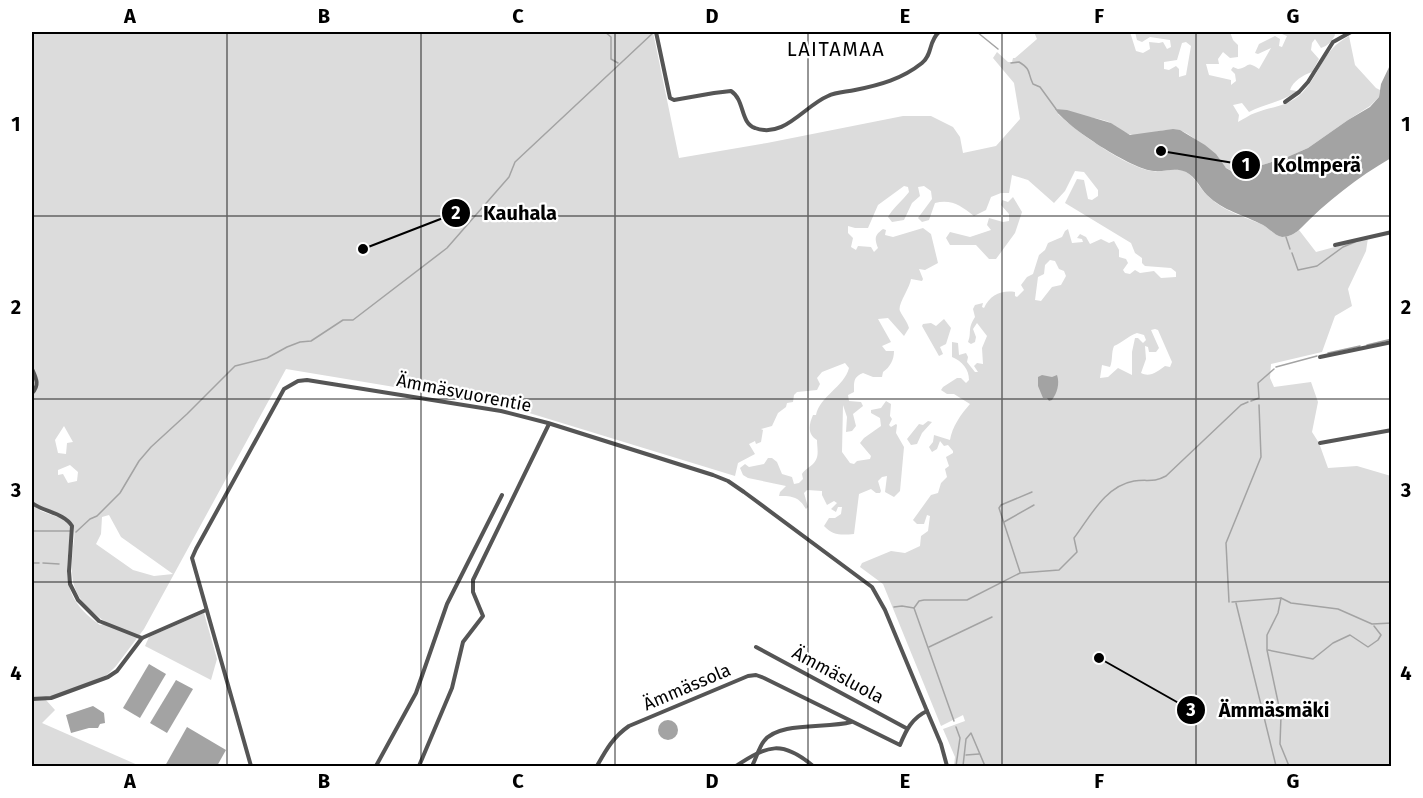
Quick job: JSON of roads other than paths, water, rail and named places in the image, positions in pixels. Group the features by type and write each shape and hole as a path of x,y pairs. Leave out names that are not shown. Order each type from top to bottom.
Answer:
{"street":[{"path":"656,32 670,98 674,100 731,92 739,100 748,124 767,131 777,129 827,96 878,85 903,76 927,58 932,39 939,32"},
{"path":"1285,102 1308,82 1334,42 1351,32"},
{"path":"1335,245 1392,232"},
{"path":"1320,357 1392,342"},
{"path":"32,369 37,383 36,390 32,393"},
{"name":"Ämmäsvuorentie","path":"251,766 192,558 284,389 298,381 308,380 501,411 728,481 865,580 878,595 941,744 947,766"},
{"path":"419,766 452,688 463,642 483,616 473,592 473,580 549,424"},
{"path":"1320,443 1392,430"},
{"path":"376,766 416,693 447,604 502,495"},
{"path":"32,503 42,510 66,519 72,526 70,584 78,600 99,621 142,638"},
{"path":"32,699 51,698 114,674 142,638 206,610"},
{"name":"Ämmäsluola","path":"756,647 907,728"},
{"name":"Ämmässola","path":"597,766 609,744 629,726 748,676 764,678 900,745 907,728"},
{"path":"907,728 919,714 927,711"},
{"path":"752,766 763,742 774,733 790,728 838,726 851,722"},
{"path":"736,766 760,751 773,747 796,753 813,766"}],"waterway":[{"path":"605,32 611,37 611,59 618,63"},
{"path":"76,532 90,519 97,516 120,493 139,461 151,447 235,366 267,358 300,342 311,341 343,320 353,320 447,248 509,177 515,162 654,32"},
{"path":"977,32 998,49"},
{"path":"1011,63 1019,62 1026,67 1033,84 1040,87 1056,109"},
{"path":"1286,237 1290,249"},
{"path":"1292,253 1298,270 1317,266 1343,247 1355,242"},
{"path":"1367,345 1392,339"},
{"path":"1328,353 1360,346"},
{"path":"1276,367 1317,356"},
{"path":"1251,401 1259,398 1258,383 1274,369"},
{"path":"914,608 919,601 924,600 967,600 1020,573 1059,570 1077,552 1074,538 1106,496 1124,484 1166,476 1241,405 1248,402"},
{"path":"1229,602 1226,543 1261,457 1259,405"},
{"path":"1020,572 999,508 1001,505 1032,492"},
{"path":"1004,522 1034,505"},
{"path":"32,531 70,531"},
{"path":"32,563 39,563"},
{"path":"43,563 59,564"},
{"path":"1281,598 1278,613 1267,635 1267,650 1281,716 1280,744 1289,766"},
{"path":"1232,602 1281,598 1291,603 1338,609 1372,624 1392,623"},
{"path":"1236,603 1276,766"},
{"path":"894,607 914,608 954,721"},
{"path":"929,647 992,617"},
{"path":"1268,650 1313,659 1333,643 1350,635 1368,647 1381,635 1374,626"},
{"path":"956,727 960,738 956,766"},
{"path":"963,766 966,739 971,733 985,766"},
{"path":"966,755 979,754"}],"place":[{"name":"Kolmperä","path":"1161,151"},
{"name":"Kauhala","path":"363,249"},
{"name":"Ämmäsmäki","path":"1099,658"}],"district":[{"name":"LAITAMAA","path":"836,49"}]}
